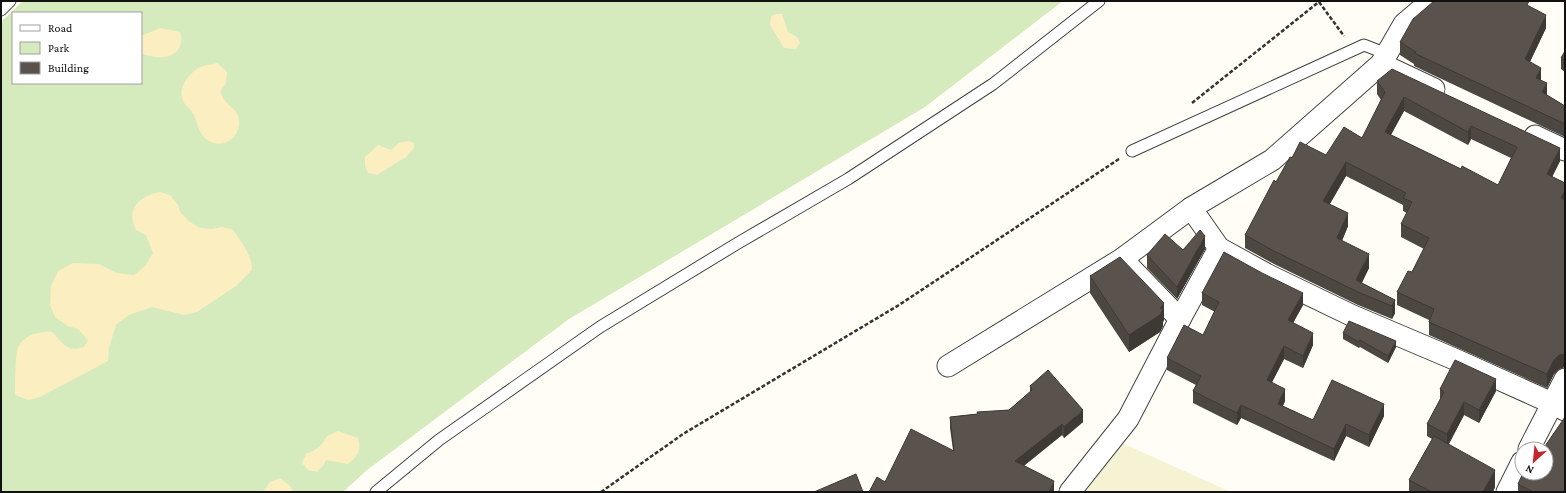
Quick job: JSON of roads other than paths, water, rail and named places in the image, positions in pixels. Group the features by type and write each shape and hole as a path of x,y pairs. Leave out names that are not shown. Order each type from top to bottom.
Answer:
{"street":[{"path":"948,366 1122,259 1191,208 1272,160 1384,59 1404,24 1431,1"},
{"path":"1384,59 1452,97"},
{"path":"1516,127 1565,150"},
{"path":"1191,208 1220,248 1268,275 1353,316 1559,406"},
{"path":"1070,492 1128,419 1180,318 1220,248"},
{"path":"1122,259 1180,318"},
{"path":"1535,441 1559,406 1565,379"},
{"path":"1507,492 1514,478"}],"lane":[{"path":"1,10 10,1"},
{"path":"376,492 439,440 600,327 738,243 848,179 993,84 1099,1"},
{"path":"1132,150 1364,45 1384,59"}]}
